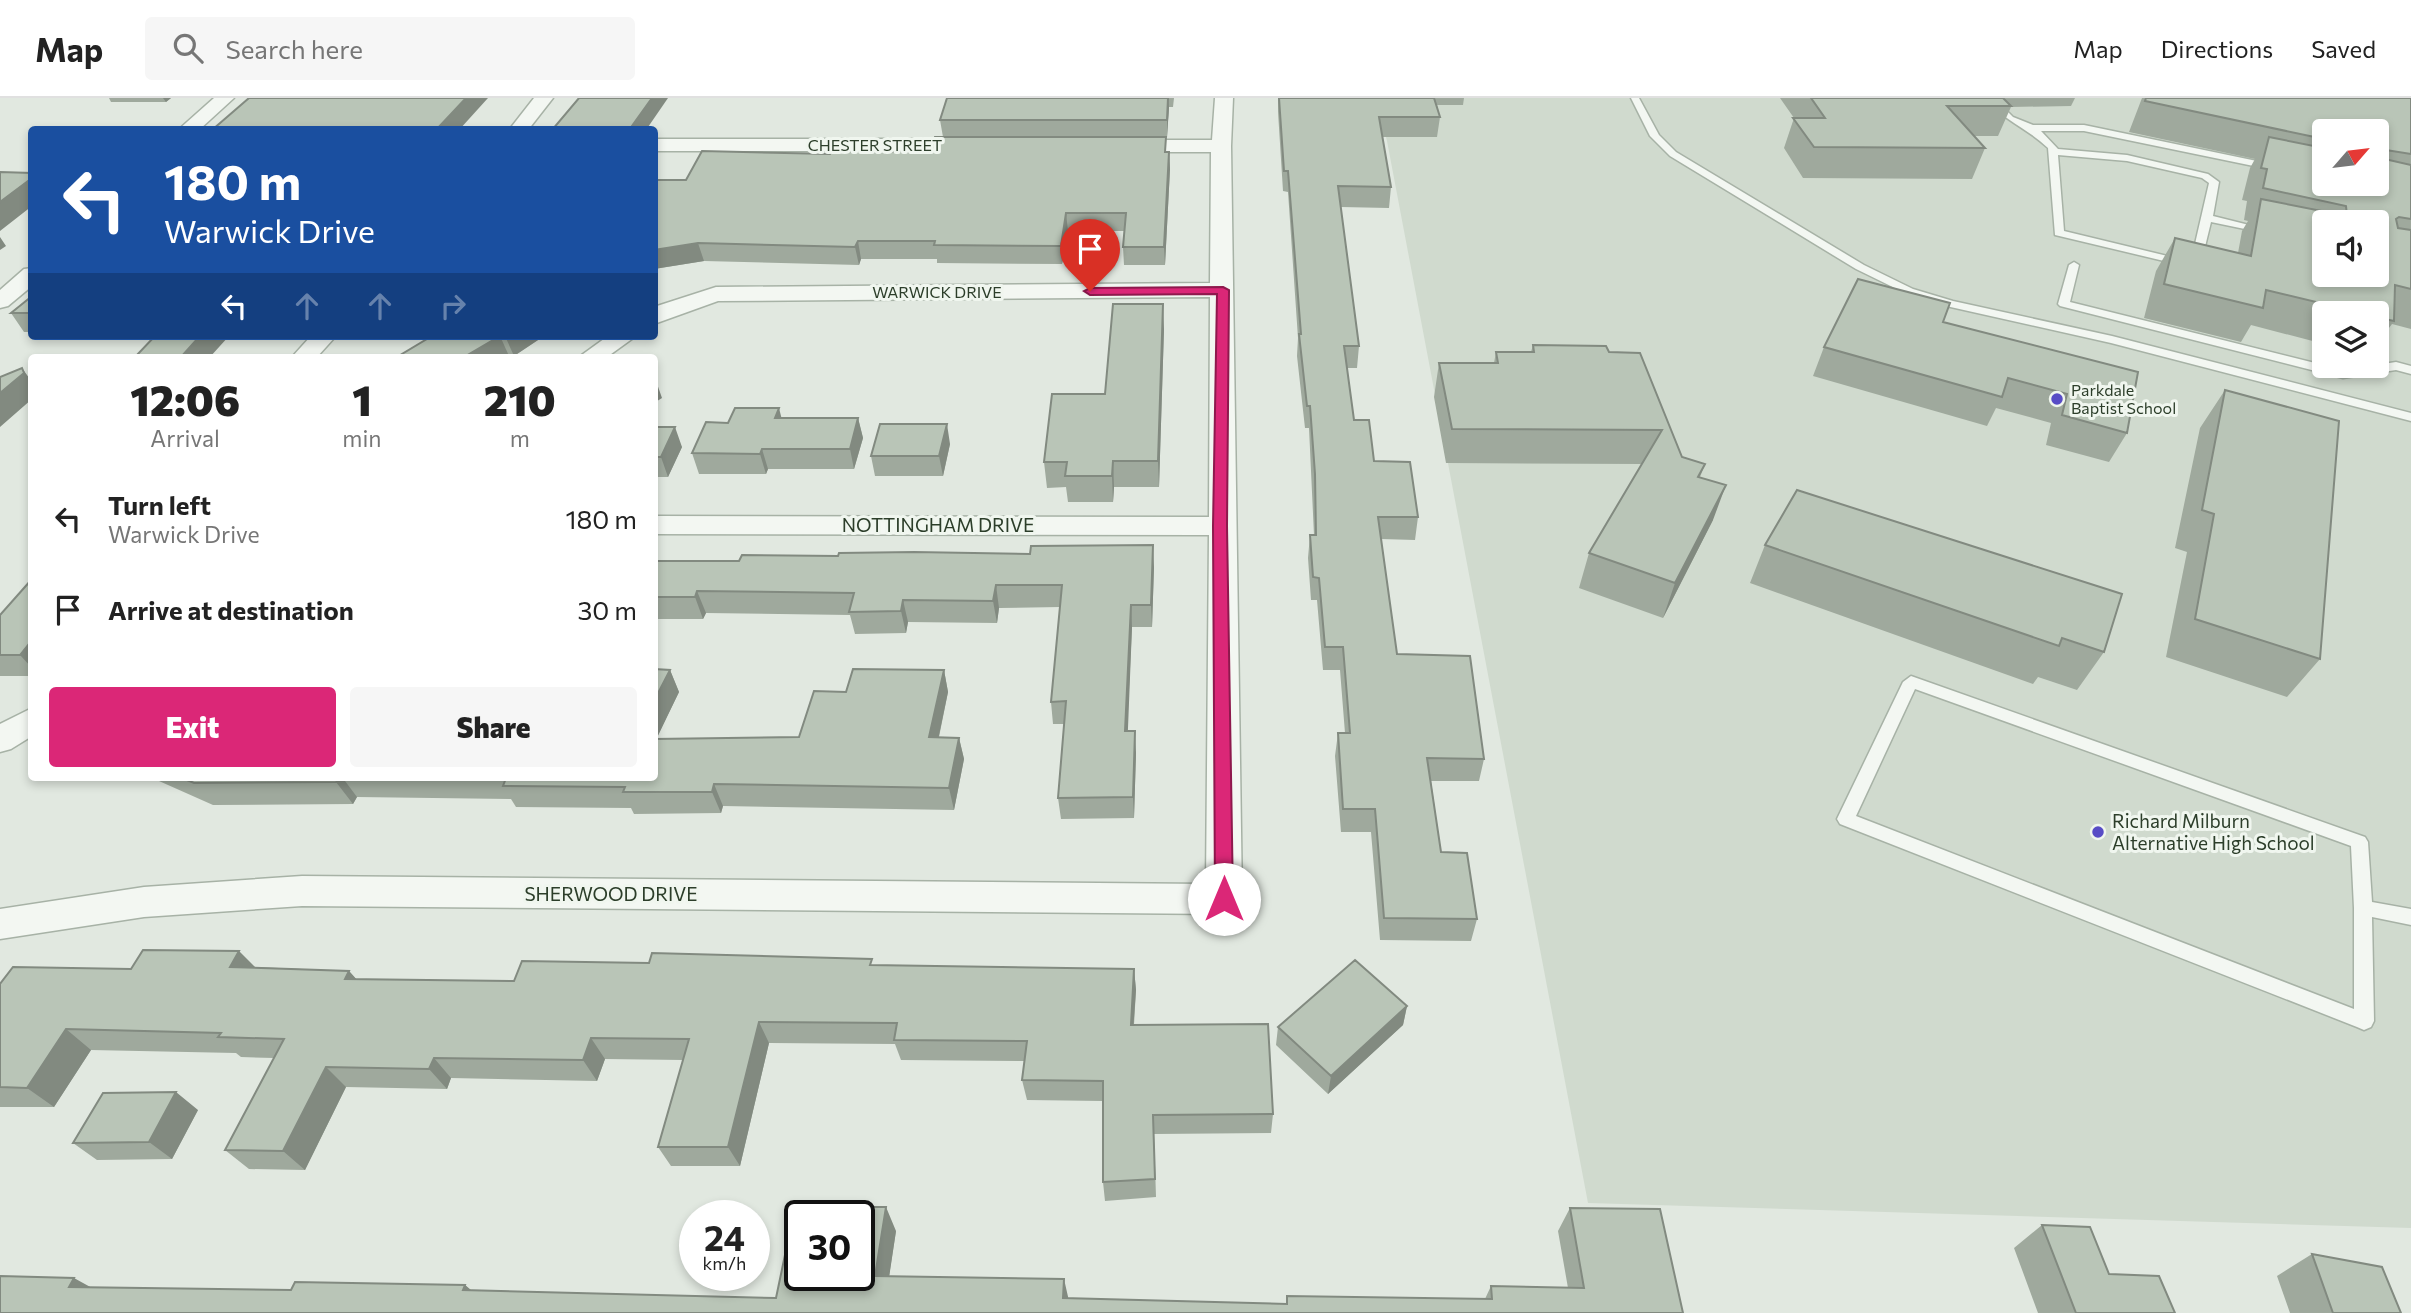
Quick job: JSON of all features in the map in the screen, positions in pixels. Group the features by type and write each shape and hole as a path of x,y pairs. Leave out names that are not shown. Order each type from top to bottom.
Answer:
{"street":[{"path":"192,126 225,98"},
{"path":"521,126 544,98"},
{"path":"1220,526 1223,290 1221,146 1224,98"},
{"name":"CHESTER STREET","path":"658,145 1000,146"},
{"path":"1110,146 1221,146"},
{"path":"0,301 28,277"},
{"name":"WARWICK DRIVE","path":"658,314 716,294 1223,290"},
{"path":"307,354 320,340"},
{"path":"596,354 618,340"},
{"name":"NOTTINGHAM DRIVE","path":"658,525 1220,526"},
{"name":"SHERWOOD DRIVE","path":"0,925 144,902 302,891 1224,899 1220,526"},
{"path":"0,740 28,722"}],"lane":[{"path":"1635,98 1655,136 1673,154 1860,267 1909,291 1951,304 2057,327 2411,417"},
{"path":"1989,98 2010,119 2032,128 2053,147 2059,233 2185,263 2197,259 2214,182 2205,176 2127,158 2054,152"},
{"path":"2032,128 2084,128 2284,170"},
{"path":"2207,218 2272,232"},
{"path":"2057,327 2074,265"},
{"path":"2064,304 2343,374 2396,366 2411,370"},
{"path":"1910,682 2358,842 2363,908 2364,1021 1846,819 1910,682"},
{"path":"2363,908 2411,917"}],"shaded area":[{"path":"1376,98 2411,98 2411,1228 1588,1203 1387,141"}],"building":[{"path":"249,98 466,98 440,126 217,126"},
{"path":"579,98 652,98 632,126 555,126"},
{"path":"947,98 1168,98 1167,120 940,120"},
{"path":"1279,98 1434,98 1440,117 1379,117 1391,187 1338,186 1359,346 1344,346 1354,420 1369,420 1374,461 1410,462 1418,517 1378,517 1397,654 1470,656 1484,759 1427,758 1441,852 1467,853 1477,919 1384,918 1375,809 1343,809 1338,733 1350,733 1343,647 1325,647 1319,578 1313,577 1310,535 1316,535 1315,474 1310,406 1307,406 1299,334 1288,171 1284,171"},
{"path":"1811,98 2003,98 2011,106 1947,106 1985,148 1814,147 1793,118 1825,118"},
{"path":"2146,98 2411,98 2411,154 2389,150 2389,119 2312,119 2312,136 2145,101"},
{"path":"935,137 1166,137 1165,152 1169,152 1164,247 1123,247 1126,213 1066,213 1061,246 934,245 935,241 858,241 855,247 698,243 658,249 658,180 686,180 702,151 830,154 832,151 930,152"},
{"path":"2269,137 2312,146 2312,196 2389,196 2389,160 2411,165 2411,219 2396,219 2398,228 2411,230 2411,289 2395,285 2394,321 2389,320 2389,301 2312,301 2266,290 2263,308 2164,284 2175,238 2251,256 2261,199 2317,210 2312,210 2312,287 2389,287 2389,210 2346,210 2346,206 2263,188 2267,169 2261,168"},
{"path":"0,172 28,173 28,181 0,202"},
{"path":"1858,279 1950,303 1943,322 2138,372 2127,433 2062,415 2067,394 2008,378 2002,397 1824,347"},
{"path":"28,299 28,313 11,313"},
{"path":"1113,304 1163,304 1158,461 1113,461 1112,476 1065,476 1067,462 1044,462 1052,394 1105,394"},
{"path":"151,340 196,340 184,354 138,354"},
{"path":"425,340 493,340 469,354 402,354"},
{"path":"1533,345 1606,346 1609,352 1640,353 1682,457 1705,464 1698,477 1726,485 1675,583 1589,553 1662,430 1452,429 1439,363 1498,363 1496,352 1534,352"},
{"path":"22,368 24,373 0,393 0,377"},
{"path":"2225,390 2339,421 2320,659 2195,619 2214,514 2202,510"},
{"path":"735,408 779,408 775,418 858,418 850,449 762,449 760,454 692,453 706,422 728,423"},
{"path":"880,424 947,424 939,456 871,456"},
{"path":"658,427 675,427 661,457 658,457"},
{"path":"1797,490 2122,594 2104,652 2062,638 2059,646 1765,545"},
{"path":"1153,545 1151,605 1131,605 1125,731 1135,731 1133,797 1058,798 1066,701 1051,702 1062,585 996,585 993,601 903,600 901,611 849,612 854,593 697,591 695,597 658,597 658,561 739,561 742,555 838,556 839,553 1030,554 1031,546"},
{"path":"28,584 28,645 20,655 0,655 0,615"},
{"path":"658,669 670,670 658,693"},
{"path":"853,669 944,670 929,737 959,738 949,788 714,784 712,792 623,792 625,787 503,786 505,781 658,781 658,739 799,737 814,691 846,692"},
{"path":"189,781 337,781 336,782"},
{"path":"143,950 239,951 230,967 349,971 345,979 514,981 522,961 649,963 652,953 872,959 870,965 1134,969 1131,1025 1268,1024 1273,1114 1153,1115 1155,1179 1103,1182 1103,1081 1022,1080 1027,1041 894,1040 897,1023 759,1022 728,1147 658,1147 689,1039 591,1038 583,1060 434,1058 429,1069 326,1067 283,1151 225,1150 284,1039 218,1037 221,1033 66,1029 27,1088 0,1087 0,984 13,967 131,969"},
{"path":"1355,960 1407,1006 1331,1076 1278,1027"},
{"path":"176,1092 149,1142 73,1143 103,1093"},
{"path":"875,1207 886,1207 875,1276"},
{"path":"1570,1208 1660,1209 1683,1313 0,1313 0,1276 74,1278 69,1287 291,1290 295,1282 465,1285 463,1290 776,1298 784,1260 784,1291 875,1291 875,1276 1064,1279 1063,1298 1287,1304 1287,1296 1492,1299 1491,1286 1584,1288"},
{"path":"2042,1225 2090,1227 2109,1274 2159,1276 2175,1313 2076,1313"},
{"path":"2312,1254 2382,1267 2401,1313 2333,1313"}],"place":[{"name":"Parkdale Baptist School","path":"2057,399"},
{"name":"Richard Milburn Alternative High School","path":"2098,832"}],"route":[{"path":"1090,291 1223,290 1220,526 1224,899"}]}
